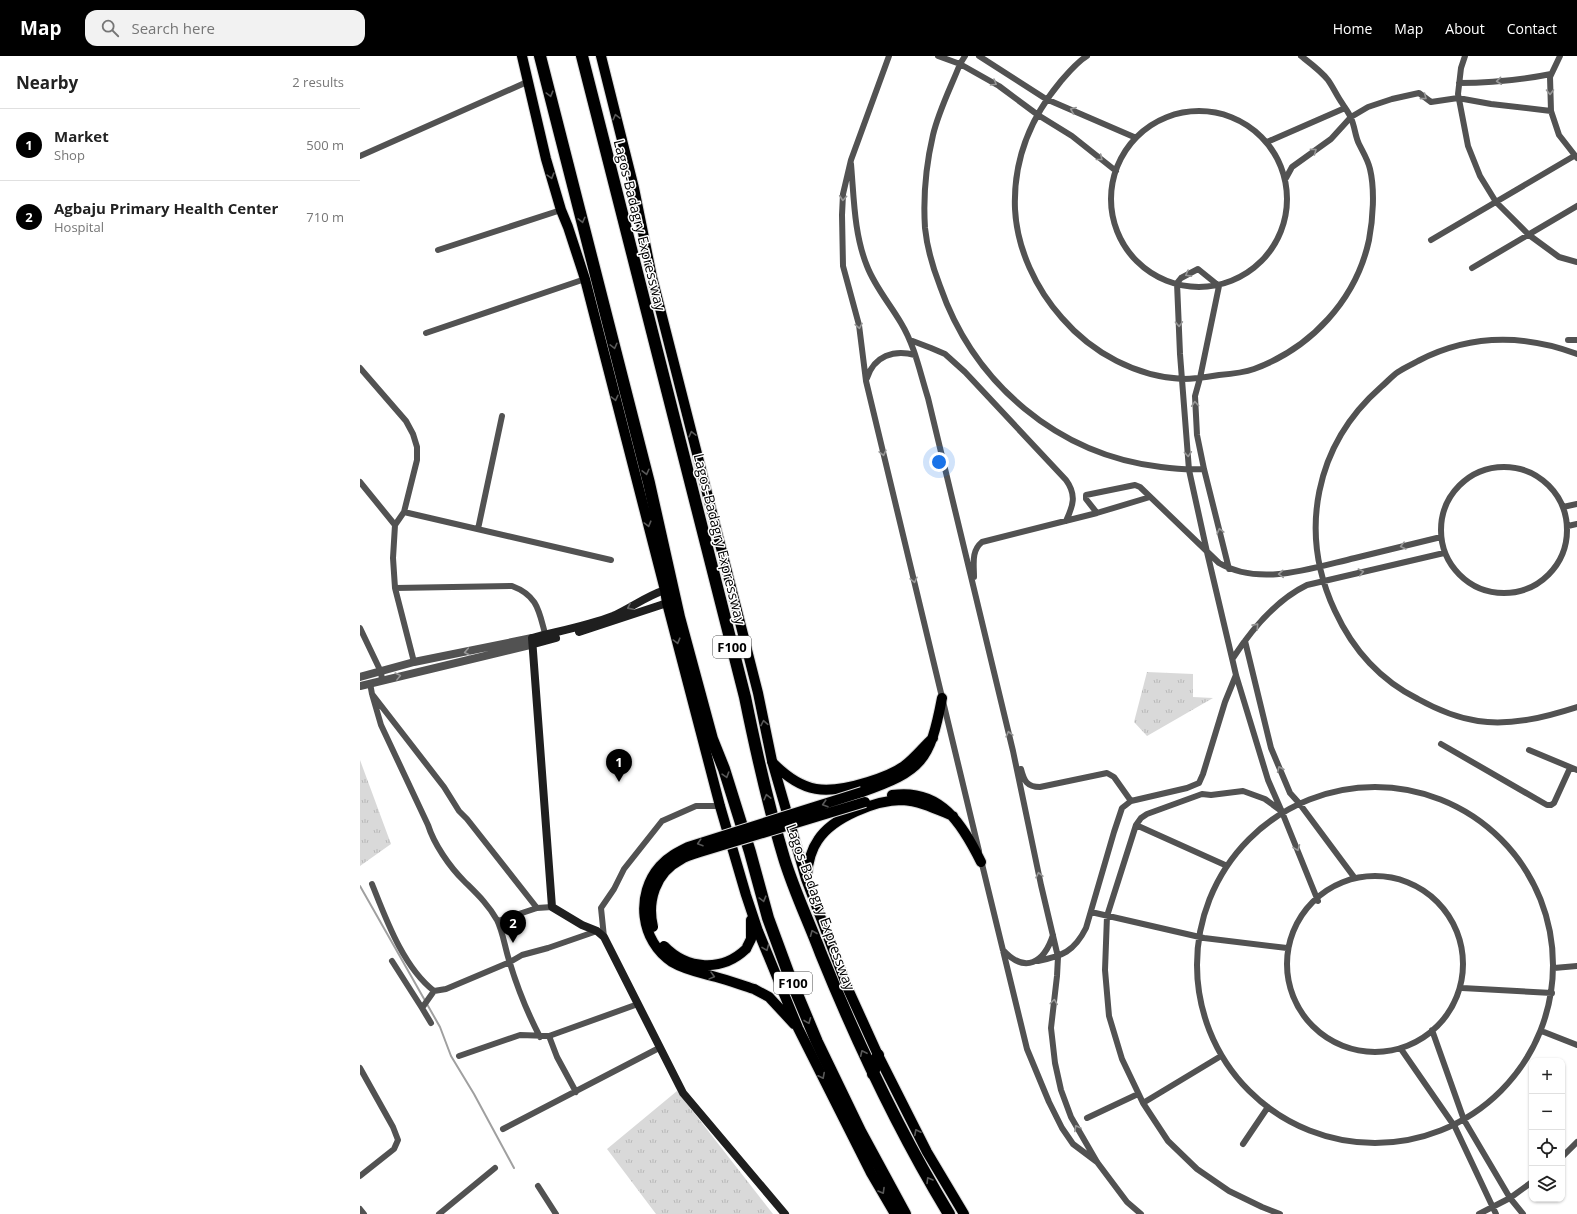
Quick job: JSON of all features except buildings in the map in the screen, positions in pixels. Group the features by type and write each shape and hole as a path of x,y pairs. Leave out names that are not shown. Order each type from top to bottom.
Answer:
{"highway":[{"name":"F100","path":"540,56 649,483 679,617 712,739 724,769 750,852 768,918 789,975 817,1042 860,1131 905,1214"},
{"name":"Lagos-Badagry Expressway","path":"582,56 743,689 767,798 785,860 849,1023 873,1074 918,1161 949,1214"},
{"path":"873,1074 878,1055"}],"main road":[{"path":"522,56 546,159 584,279 720,806 751,912 798,1028 871,1173 895,1214"},
{"name":"Lagos-Badagry Expressway","path":"601,56 634,188 652,277 758,693 772,761 806,879 848,989 878,1055 927,1152 964,1214"},
{"path":"546,638 612,616 634,606 655,593 665,590"},
{"path":"667,603 595,628 533,641 535,695 552,907 582,925 598,931 604,937 683,1093 785,1214"},
{"path":"751,912 751,939 746,949 725,963 708,966 688,962 673,954 665,947 654,928 651,919 650,905 655,888 665,871 679,860 863,797 908,772 922,758 933,738 942,698"},
{"path":"772,761 788,777 805,787 827,790 847,788 884,777 897,771 911,760 933,738"},
{"path":"798,1028 774,1002 762,993 754,989 686,969 670,960 658,949 644,920 643,905 644,895 654,874 666,860 676,852 688,847 863,797 913,794 932,800 952,816 964,829 981,862"},
{"path":"806,879 810,856 818,840 832,826 852,814 878,804 902,800 928,805 952,816"}],"street":[{"path":"889,56 851,160 843,194 843,266 859,325 866,381 1027,1048 1049,1102 1073,1144 1097,1162"},
{"path":"938,56 960,64 999,86 1038,115 1072,136 1116,171"},
{"path":"965,56 960,64 940,115 931,149 926,180 925,229 934,269 943,296 948,309 963,337 990,376 1021,407 1053,431 1086,447 1118,459 1153,466 1189,470 1204,469"},
{"path":"979,56 1046,99 1134,137"},
{"path":"1087,56 1066,75 1046,99 1030,128 1023,149 1015,193 1018,229 1025,254 1035,280 1055,311 1087,343 1117,361 1133,368 1152,374 1182,379 1200,378 1252,369 1298,347 1330,318 1358,276 1366,254 1372,226 1373,198 1370,168 1357,140 1351,117 1327,79 1301,56"},
{"path":"1465,56 1461,68 1458,98 1468,146 1480,176 1496,202 1529,235 1559,257 1575,260"},
{"path":"1431,240 1576,157 1559,135 1550,111 1550,77 1560,56"},
{"path":"1459,83 1533,78 1551,74"},
{"path":"360,156 527,82"},
{"path":"1286,178 1292,167 1331,139 1351,117 1368,107 1419,93 1430,102 1458,98 1491,104 1550,111"},
{"path":"1267,142 1345,108"},
{"path":"1196,111 1224,115 1253,131 1267,142 1282,166 1286,178 1288,202 1284,226 1270,254 1255,269 1237,280 1219,286 1197,288 1177,286 1166,282 1136,262 1124,246 1119,235 1111,212 1110,197 1116,171 1122,155 1134,137 1154,122 1171,114 1196,111"},
{"path":"851,160 857,229 864,259 875,283 901,323 910,340 915,355 928,398 1013,751 1058,957 1051,1028 1055,1063 1061,1090 1071,1117 1097,1162 1127,1202 1141,1214"},
{"path":"1472,268 1577,206"},
{"path":"438,250 561,210"},
{"path":"1219,286 1198,269 1181,278 1177,283 1189,470 1236,675 1268,780 1318,901"},
{"path":"426,333 584,279"},
{"path":"1219,286 1195,396 1197,435 1229,569"},
{"path":"1577,354 1546,344 1525,340 1493,339 1463,344 1434,353 1398,372 1369,397 1335,443 1323,473 1315,530 1322,581 1343,629 1360,654 1380,674 1404,692 1427,704 1452,714 1477,721 1498,722 1526,720 1553,715 1577,706"},
{"path":"910,340 945,354 964,372 1066,480 1074,496 1072,508 1066,521"},
{"path":"1568,340 1577,340"},
{"path":"866,381 871,368 886,355 899,352 915,355"},
{"path":"360,368 406,422 413,434 417,448 417,460 404,512 395,525 393,558 395,588 418,661 423,670"},
{"path":"478,529 502,416"},
{"path":"1508,467 1527,471 1543,480 1553,490 1563,507 1568,526 1563,556 1555,568 1546,579 1533,587 1516,593 1496,594 1473,586 1454,571 1444,553 1441,537 1441,521 1445,506 1459,485 1478,472 1508,467"},
{"path":"360,482 395,525"},
{"path":"1097,513 1086,499 1086,495 1135,485 1140,487 1219,563 1229,569 1241,572 1275,574 1291,573 1441,537"},
{"path":"974,588 974,554 977,546 982,542 1097,513 1150,497"},
{"path":"1563,507 1577,504"},
{"path":"404,512 611,560"},
{"path":"1568,526 1577,524"},
{"path":"1233,658 1245,640 1266,617 1299,589 1322,581 1444,553"},
{"path":"395,588 512,586 531,597 536,603 546,638"},
{"path":"360,628 382,676"},
{"path":"1245,640 1271,748 1290,793 1354,877"},
{"path":"360,677 382,676 423,670 489,651 533,641"},
{"path":"360,686 370,683 382,676 418,661 489,651"},
{"path":"1002,949 1015,960 1028,962 1058,957 1071,950 1082,937 1086,928 1120,813 1124,806 1131,801 1187,788 1199,783 1225,702 1236,675"},
{"path":"370,683 381,725 428,824 431,835 463,880 478,893 498,921 529,1017 540,1036"},
{"path":"372,694 446,790 459,810 537,908"},
{"path":"1441,744 1547,805 1554,803 1570,768"},
{"path":"1529,750 1577,770"},
{"path":"1013,751 1025,781 1033,787 1040,787 1107,772 1114,777 1131,801"},
{"path":"1357,787 1390,787 1430,796 1454,805 1483,823 1507,845 1527,872 1542,902 1551,934 1554,968 1552,993 1544,1032 1515,1077 1493,1100 1455,1127 1403,1142 1374,1144 1332,1139 1292,1122 1268,1107 1244,1084 1221,1056 1210,1029 1201,999 1196,936 1206,903 1225,865 1244,843 1282,812 1299,803 1325,794 1357,787"},
{"path":"1280,1214 1229,1191 1197,1169 1168,1141 1143,1103 1122,1059 1109,1016 1105,970 1107,916 1136,825 1141,818 1147,814 1202,794 1211,795 1243,791 1269,802 1282,812"},
{"path":"604,937 601,908 614,889 624,869 662,822 696,806 720,806"},
{"path":"1136,825 1225,865"},
{"path":"1380,875 1406,881 1428,894 1446,912 1458,935 1463,961 1462,988 1446,1016 1432,1030 1401,1049 1365,1052 1331,1041 1317,1031 1304,1017 1288,984 1286,966 1287,948 1295,924 1318,901 1354,877 1380,875"},
{"path":"372,884 400,947 413,968 427,986 434,991 446,989 510,962 522,955 598,931"},
{"path":"498,921 537,908 552,907"},
{"path":"1091,912 1196,936 1287,948"},
{"path":"1038,961 1047,951 1053,935"},
{"path":"392,961 423,1006 431,1023"},
{"path":"1554,968 1577,966"},
{"path":"1462,988 1552,993"},
{"path":"423,1006 434,991"},
{"path":"459,1056 520,1035 549,1036 638,1004"},
{"path":"1432,1030 1464,1120 1510,1198 1523,1214"},
{"path":"1544,1032 1577,1045"},
{"path":"549,1036 557,1057 576,1092"},
{"path":"503,1129 659,1048"},
{"path":"1401,1049 1455,1127 1495,1211"},
{"path":"1143,1103 1221,1056"},
{"path":"360,1068 362,1076 393,1127 398,1140 394,1149 360,1176"},
{"path":"1087,1118 1138,1094"},
{"path":"1243,1144 1268,1107"},
{"path":"1565,1154 1577,1142"},
{"path":"439,1214 496,1168"},
{"path":"1479,1214 1495,1211 1529,1184"},
{"path":"538,1186 556,1214"},
{"path":"360,1209 364,1214"}],"green space":[{"path":"1147,672 1193,674 1193,697 1213,698 1147,736 1134,722"},
{"path":"360,760 391,844 360,866"},
{"path":"677,1091 773,1214 656,1214 607,1149"}],"waterway":[{"path":"360,886 440,1027 451,1056 474,1094 514,1168"}],"place":[{"name":"Market","path":"619,782"},
{"name":"Agbaju Primary Health Center","path":"513,943"}]}
